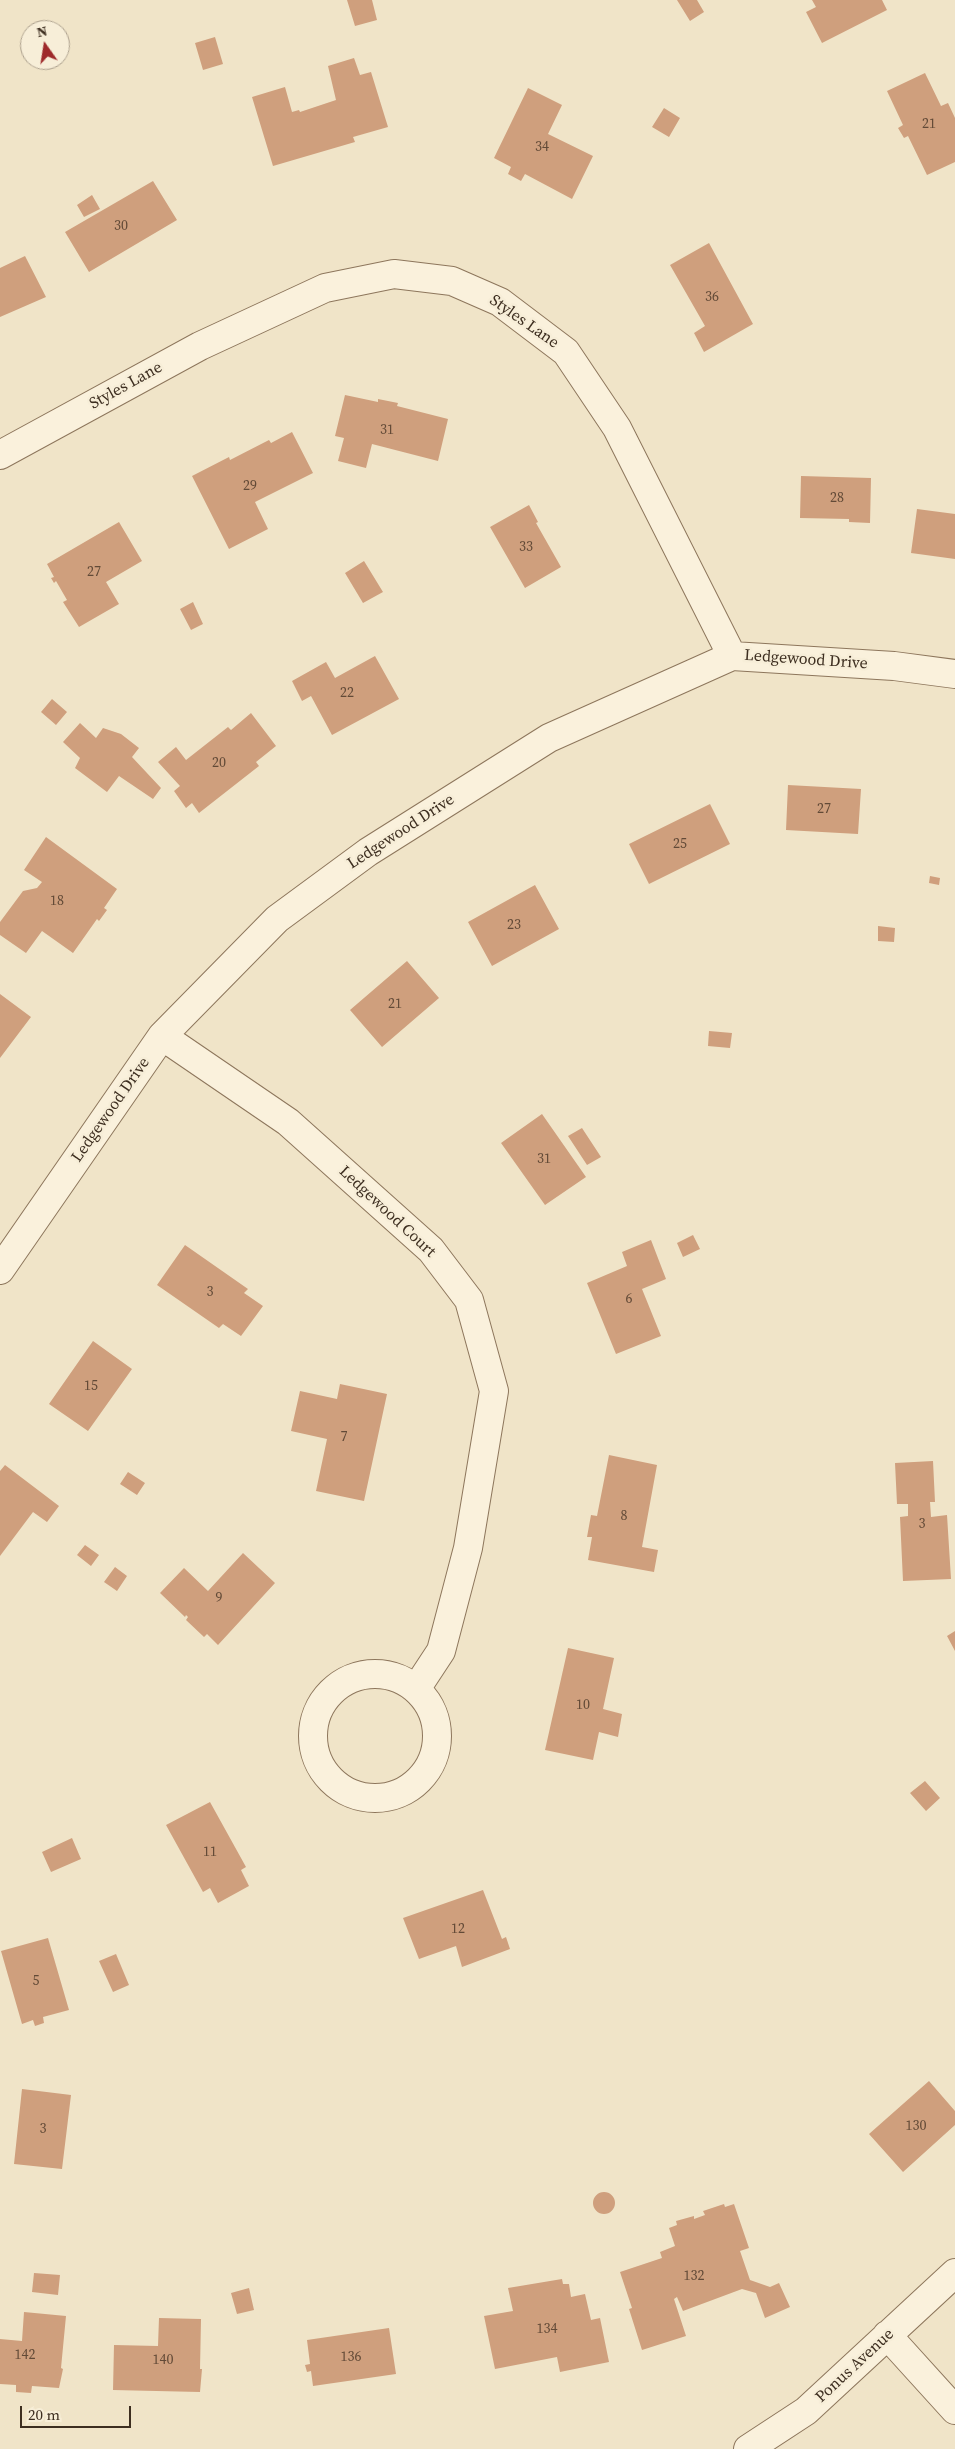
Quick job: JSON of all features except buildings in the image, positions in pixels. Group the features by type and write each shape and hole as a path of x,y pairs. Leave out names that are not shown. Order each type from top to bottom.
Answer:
{"street":[{"name":"Styles Lane","path":"0,455 200,346 325,288 394,274 452,281 500,302 566,352 617,428 732,656"},
{"name":"Ledgewood Drive","path":"0,1270 162,1036 277,919 368,852 549,738 732,656 894,666 955,674"},
{"name":"Ledgewood Court","path":"162,1036 288,1122 431,1250 470,1300 494,1391 468,1548 441,1651 416,1689"},
{"path":"375,1674 397,1677 416,1689 430,1706 437,1727 436,1749 424,1774 402,1791 381,1798 358,1796 338,1786 323,1770 314,1750 313,1728 315,1717 326,1698 348,1680 375,1674"},
{"name":"Ponus Avenue","path":"748,2449 806,2411 955,2273"},
{"path":"887,2335 955,2410"}]}
